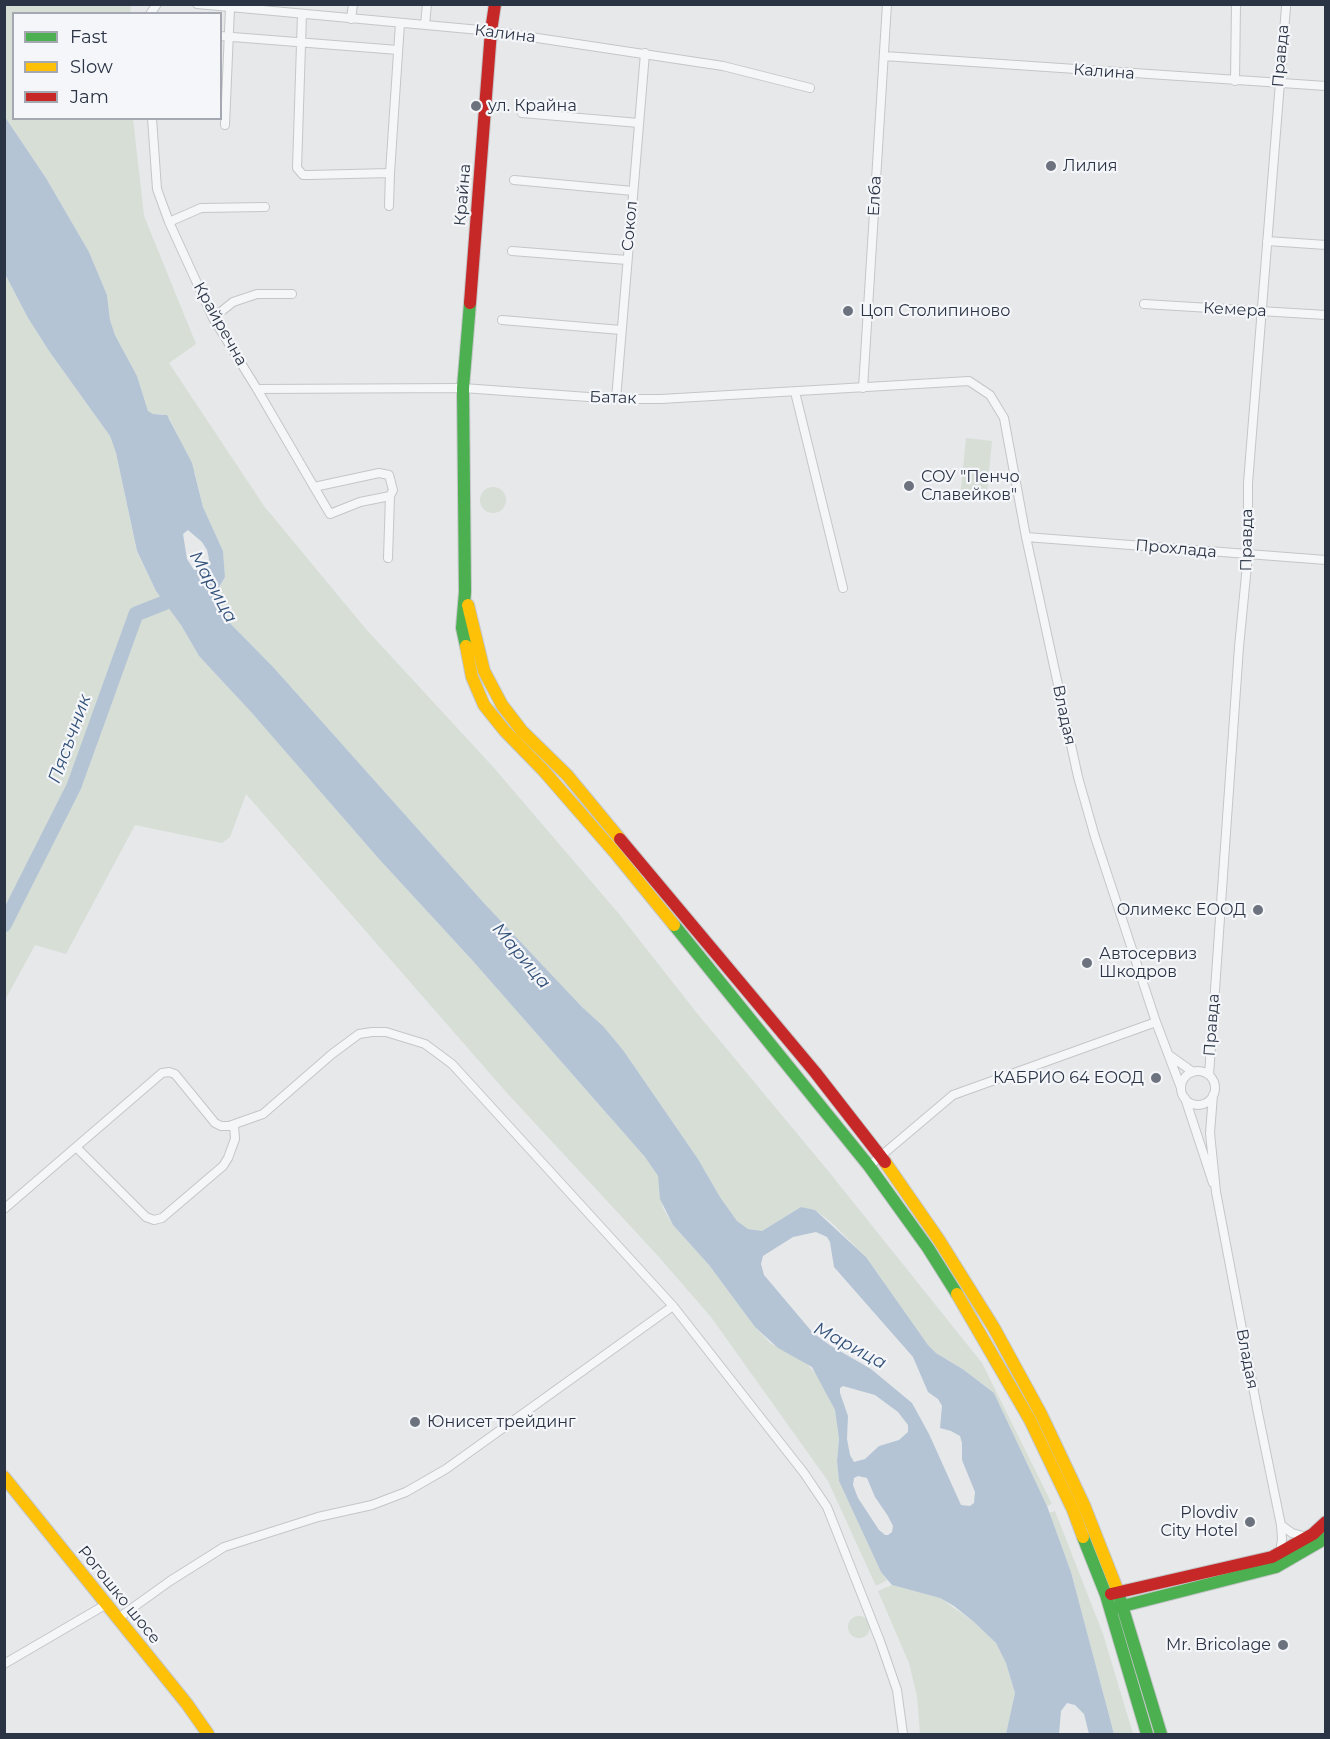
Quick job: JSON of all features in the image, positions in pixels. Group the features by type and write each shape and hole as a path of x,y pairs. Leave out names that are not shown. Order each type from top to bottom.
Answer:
{"street":[{"name":"Калина","path":"197,4 491,31 723,66 810,88"},
{"path":"351,19 353,4"},
{"path":"425,25 427,4"},
{"name":"Крайна","path":"463,388 495,4"},
{"name":"Елба","path":"863,388 887,4"},
{"path":"1235,81 1236,4"},
{"name":"Правда","path":"1209,1075 1248,555 1248,483 1286,6"},
{"path":"225,125 225,37 230,8"},
{"path":"302,14 297,168 303,175 390,173"},
{"path":"389,206 400,23"},
{"path":"225,37 398,50"},
{"name":"Сокол","path":"616,399 645,53"},
{"name":"Калина","path":"884,56 1326,86"},
{"path":"522,113 639,123"},
{"name":"Крайречна","path":"152,120 157,189 169,222 213,318 330,514 360,502 390,496"},
{"path":"514,180 633,190"},
{"path":"169,222 201,208 265,207"},
{"path":"1267,241 1326,245"},
{"path":"512,251 627,260"},
{"path":"213,318 233,302 257,294 292,294"},
{"name":"Кемера","path":"1144,304 1326,315"},
{"path":"502,320 621,330"},
{"name":"Батак","path":"257,389 463,388 616,399 661,399 969,381"},
{"name":"Владая","path":"969,381 990,395 1004,418 1026,537 1078,777 1095,837 1156,1022 1185,1098 1216,1192"},
{"path":"463,388 465,592 462,628 472,676 484,705 617,855 869,1166 928,1248 982,1335 1030,1420 1112,1594"},
{"path":"795,392 843,588"},
{"path":"314,487 379,473 389,475 393,490 390,496 388,558"},
{"name":"Прохлада","path":"1026,537 1326,560"},
{"path":"465,592 484,671 502,705 522,731 567,775 800,1054 881,1157 939,1240 999,1338 1063,1459 1161,1734"},
{"path":"869,1166 953,1095 1156,1022"},
{"path":"4,1209 162,1073 175,1074 215,1123 221,1126 234,1125 263,1113 332,1054 359,1035 386,1032 426,1044 452,1064 673,1306 742,1392 827,1507 884,1651 897,1690 903,1734"},
{"path":"1169,1055 1193,1072"},
{"path":"1181,1088 1184,1078 1193,1072 1199,1071 1209,1075"},
{"name":"Владая","path":"1209,1075 1214,1084 1210,1133 1216,1192 1281,1525 1280,1553"},
{"path":"1185,1098 1190,1102 1200,1104 1206,1103 1213,1095"},
{"path":"76,1147 146,1217 154,1220 162,1218 223,1166 235,1139 234,1125"},
{"path":"117,1619 224,1546 318,1517 372,1505 406,1492 446,1469 673,1306"},
{"name":"Рогошко шосе","path":"4,1477 187,1704 208,1734"},
{"path":"1112,1594 1252,1563 1280,1553 1308,1537 1326,1522"},
{"path":"1281,1525 1292,1533 1308,1537"},
{"path":"1117,1608 1227,1581 1276,1566 1326,1538"},
{"path":"4,1665 105,1605"},
{"path":"1117,1608 1147,1734"}],"shaded area":[{"path":"5,5 131,5 130,12 12,12 12,120 133,120 144,216 196,344 169,363 264,506 365,628 494,768 619,914 982,1363 1052,1504 1047,1506 994,1393 928,1345 866,1257 831,1222 815,1210 801,1207 762,1231 748,1229 737,1221 698,1159 623,1050 603,1026 582,1007 483,902 274,668 219,612 215,594 225,577 223,551 203,507 195,474 170,419 163,414 153,414 148,411 137,376 115,335 110,320 107,295 89,252 46,178 5,117"},
{"path":"5,274 28,318 49,351 110,436 116,453 137,552 156,591 181,625 199,656 645,1157 658,1176 663,1208 673,1225 709,1265 755,1327 770,1343 806,1363 817,1375 835,1410 839,1439 837,1461 839,1481 881,1572 887,1580 876,1586 828,1481 711,1317 659,1257 507,1093 246,794 230,837 222,843 135,825 66,954 35,945 5,1000"},
{"path":"966,438 992,441 987,492 961,489"},
{"path":"493,487 502,491 506,500 502,509 493,513 484,509 480,500 484,491"},
{"path":"1055,1511 1103,1634 1133,1734 1114,1734 1071,1572 1049,1513"},
{"path":"892,1585 940,1598 974,1622 996,1643 1006,1663 1015,1693 1006,1734 920,1734 917,1696 909,1663 878,1591"},
{"path":"859,1616 869,1623 870,1627 863,1637 859,1638 849,1631 848,1627 855,1617"}],"water":[{"name":"Марица","path":"5,117 46,178 89,252 107,295 110,320 115,335 137,376 148,411 153,414 167,415 192,463 203,507 223,551 225,577 215,594 219,612 274,668 483,902 582,1007 603,1026 623,1050 698,1159 737,1221 748,1229 762,1231 801,1207 815,1210 866,1257 928,1345 994,1393 1047,1506 1071,1572 1114,1734 1089,1734 1084,1714 1075,1705 1067,1703 1061,1711 1059,1734 1006,1734 1015,1693 1006,1663 996,1643 954,1606 940,1598 892,1585 881,1572 839,1481 837,1461 839,1439 835,1410 812,1367 778,1348 755,1327 709,1265 673,1225 660,1199 658,1176 645,1157 199,656 181,625 156,591 137,551 116,453 110,436 49,351 28,318 5,274","holes":["188,530 202,542 207,550 209,559 204,569 194,570 187,559 183,534","816,1232 827,1237 834,1267 913,1357 928,1392 938,1399 942,1406 940,1428 960,1436 962,1460 975,1492 974,1503 970,1506 961,1505 929,1434 912,1403 871,1369 813,1333 764,1275 761,1264 763,1256 793,1237","843,1386 875,1395 898,1412 908,1425 908,1432 899,1440 879,1446 865,1459 854,1462 847,1439 848,1416 840,1388","858,1476 867,1478 875,1497 893,1526 892,1532 888,1535 879,1530 858,1498 853,1485 854,1478"]}],"waterway":[{"name":"Пясъчник","path":"4,925 74,786 136,614 164,603 180,593"}],"traffic: fast":[{"path":"466,646 462,628 465,592 463,388 470,303"},
{"path":"674,925 869,1166 928,1248 957,1294"},
{"path":"1083,1537 1106,1595 1147,1734"},
{"path":"1115,1608 1276,1567 1326,1538"},
{"path":"1117,1589 1161,1734"}],"traffic: slow":[{"path":"468,605 484,671 502,705 522,731 567,775 620,839"},
{"path":"466,646 472,677 484,705 617,855 674,925"},
{"path":"885,1162 939,1240 994,1328 1041,1414 1084,1505 1117,1589"},
{"path":"957,1294 1030,1420 1073,1510 1083,1537"},
{"path":"4,1477 187,1704 208,1734"}],"traffic: jam":[{"path":"470,303 495,4"},
{"path":"620,839 815,1072 885,1162"},
{"path":"1111,1594 1272,1557 1313,1534 1326,1522"}],"place":[{"name":"ул. Крайна","path":"476,106"},
{"name":"Лилия","path":"1051,166"},
{"name":"Цоп Столипиново","path":"848,311"},
{"name":"СОУ \"Пенчо Славейков\"","path":"909,486"},
{"name":"Олимекс ЕООД","path":"1258,910"},
{"name":"Автосервиз Шкодров","path":"1087,963"},
{"name":"КАБРИО 64 ЕООД","path":"1156,1078"},
{"name":"Юнисет трейдинг","path":"415,1422"},
{"name":"Plovdiv City Hotel","path":"1250,1522"},
{"name":"Mr. Bricolage","path":"1283,1645"}]}
